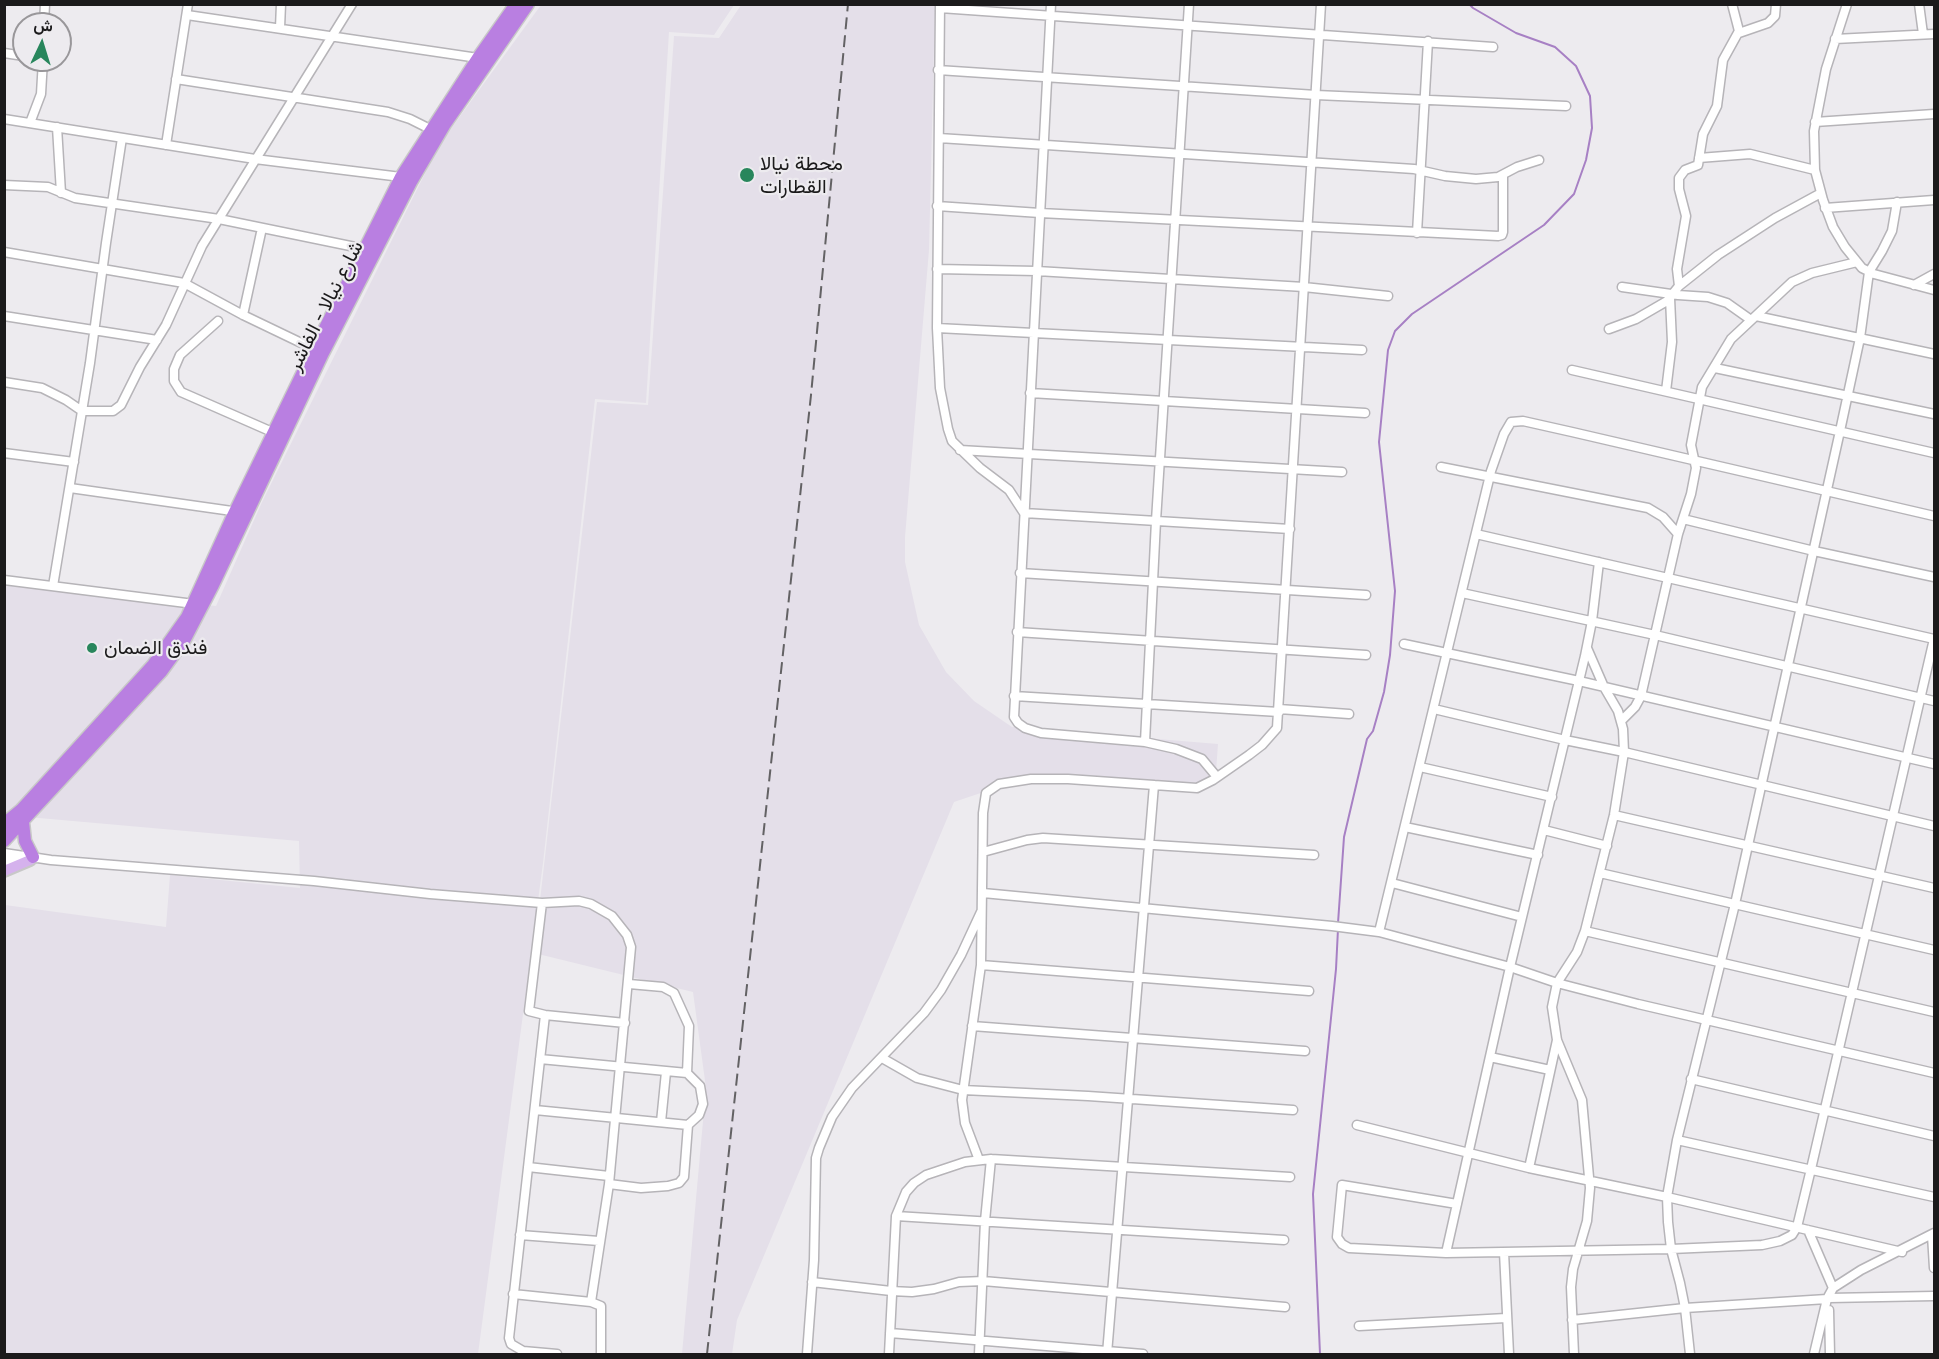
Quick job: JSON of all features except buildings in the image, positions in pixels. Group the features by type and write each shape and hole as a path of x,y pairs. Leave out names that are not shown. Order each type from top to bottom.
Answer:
{"highway":[{"name":"شارع نيالا - الفاشر","path":"319,351 384,232 434,131 478,58 516,4"},
{"name":"شارع نيالا - الفاشر","path":"181,636 212,577 401,177 528,4"},
{"name":"شارع نيالا - الفاشر","path":"181,636 194,604 212,577"},
{"path":"4,841 144,683 168,647 181,636"},
{"path":"4,824 62,773"},
{"path":"23,822 24,841 35,858"}],"main road":[{"path":"4,871 35,858"}],"street":[{"path":"166,145 188,4"},
{"path":"280,28 281,4"},
{"path":"4,382 42,388 82,411 113,411 121,405 140,367 166,325 202,246 352,4"},
{"path":"1051,4 1017,632 1015,719 1025,728 1033,731 1145,742 1194,755 1208,764 1217,777"},
{"path":"1145,742 1156,521 1189,4"},
{"path":"979,1160 965,1123 963,1090 981,965 984,798 988,790 999,784 1019,780 1047,779 1197,788 1249,755 1271,737 1277,728 1321,4"},
{"path":"1679,286 1677,269 1686,218 1679,189 1679,178 1685,170 1698,165 1703,134 1717,106 1723,60 1738,33 1739,25 1732,4"},
{"path":"1738,33 1768,23 1775,16 1776,4"},
{"path":"1847,4 1826,69 1815,122 1815,170 1825,208 1833,226 1857,262 1869,272 1935,290"},
{"path":"1919,4 1923,34"},
{"path":"1024,513 1009,490 952,441 940,388 937,328 937,206 940,6 1051,17 1493,46"},
{"path":"187,15 478,58"},
{"path":"1835,39 1935,34"},
{"path":"1418,233 1428,41"},
{"path":"938,70 1316,95 1566,106"},
{"path":"30,123 41,94 42,72"},
{"path":"177,79 388,112 410,119 434,131"},
{"path":"1815,122 1935,114"},
{"path":"4,119 255,159 401,177"},
{"path":"57,127 61,193"},
{"path":"53,586 95,331 122,138"},
{"path":"939,138 1312,161 1421,170 1445,176 1476,179 1503,175 1516,167 1539,160"},
{"path":"1699,158 1750,154 1815,170"},
{"path":"937,206 1418,233 1502,235 1503,175"},
{"path":"4,185 48,186 75,198 219,219 365,249"},
{"path":"1609,329 1636,319 1671,296 1679,286 1718,255 1821,193"},
{"path":"1825,208 1935,200"},
{"path":"1690,1354 1685,1308 1671,1249 1667,1197 1677,1140 1735,904 1814,550 1860,338 1869,272 1892,231 1897,202"},
{"path":"243,315 262,228"},
{"path":"4,252 184,282 243,315 319,351"},
{"path":"1621,721 1635,707 1641,696 1667,577 1694,480 1696,468 1691,445 1702,387 1731,339 1792,282 1800,277 1857,262"},
{"path":"937,269 1037,271 1304,287 1388,296"},
{"path":"1914,285 1935,274"},
{"path":"1622,287 1671,296 1713,298 1754,318 1935,354"},
{"path":"1666,391 1672,342 1671,296"},
{"path":"4,316 157,340"},
{"path":"218,321 180,355 174,369 174,381 181,392 279,435"},
{"path":"937,328 1362,350"},
{"path":"1715,368 1935,414"},
{"path":"1572,369 1935,453"},
{"path":"1030,393 1365,413"},
{"path":"1379,933 1489,477 1509,424 1516,420 1935,516"},
{"path":"960,450 1342,472"},
{"path":"4,453 74,462"},
{"path":"1441,467 1648,508 1664,517 1678,534"},
{"path":"70,488 241,512"},
{"path":"1024,513 1290,529"},
{"path":"1683,519 1935,577"},
{"path":"1457,1204 1341,1186 1337,1237 1349,1248 1446,1253 1671,1249 1772,1243 1789,1237 1797,1227 1934,639 1476,534"},
{"path":"1446,1253 1510,967 1587,648 1599,562"},
{"path":"1020,573 1366,595"},
{"path":"4,580 194,604"},
{"path":"1462,593 1655,635 1787,668 1935,701"},
{"path":"1017,632 1366,655"},
{"path":"1404,644 1579,681 1935,764"},
{"path":"1574,1354 1571,1287 1577,1251 1590,1206 1589,1181 1582,1100 1557,1040 1552,1007 1557,982 1577,952 1585,931 1614,815 1624,752 1621,721 1587,648"},
{"path":"1014,696 1349,714"},
{"path":"1434,709 1935,826"},
{"path":"1420,767 1552,797"},
{"path":"1107,1353 1154,785"},
{"path":"1614,815 1935,888"},
{"path":"1405,827 1538,855"},
{"path":"1544,830 1606,846"},
{"path":"983,852 1042,838 1314,855"},
{"path":"4,853 35,858 542,903 579,901 591,904 612,916 627,935 631,947 629,984 609,1180 591,1302"},
{"path":"4,861 35,858"},
{"path":"1600,873 1935,950"},
{"path":"1392,883 1522,917"},
{"path":"983,893 1358,929 1707,1020 1935,1073"},
{"path":"542,903 529,1011 545,1015 625,1023"},
{"path":"807,1354 813,1282 816,1158 819,1148 832,1117 852,1088 924,1013 941,990 957,963 982,909"},
{"path":"1585,931 1935,1012"},
{"path":"981,965 1309,992"},
{"path":"629,984 663,987 674,993 689,1026 687,1073"},
{"path":"545,1015 509,1338 511,1344 523,1351 557,1354"},
{"path":"972,1026 1305,1051"},
{"path":"1528,1168 1557,1040"},
{"path":"1490,1057 1550,1070"},
{"path":"882,1058 917,1078 963,1090 1293,1110"},
{"path":"528,1167 609,1180 641,1188 679,1183 684,1177 688,1125 699,1115 703,1097 698,1082 687,1073 540,1059"},
{"path":"661,1122 666,1072"},
{"path":"1691,1079 1935,1136"},
{"path":"535,1110 688,1125"},
{"path":"1357,1125 1528,1168 1667,1197 1902,1252"},
{"path":"1677,1140 1935,1197"},
{"path":"889,1354 896,1216 906,1192 914,1183 938,1170 979,1160 991,1160 1290,1177"},
{"path":"979,1354 991,1160"},
{"path":"896,1216 1284,1240"},
{"path":"1808,1230 1829,1295 1830,1354"},
{"path":"1814,1354 1829,1295 1861,1270 1902,1252 1933,1234 1935,1268"},
{"path":"520,1235 599,1241"},
{"path":"1503,1252 1509,1354"},
{"path":"813,1282 891,1291 922,1291 959,1282 983,1281 1285,1307"},
{"path":"513,1294 591,1302 601,1306 601,1354"},
{"path":"1572,1320 1829,1295 1935,1296"},
{"path":"1359,1326 1506,1318"},
{"path":"890,1333 981,1339 1107,1353 1143,1354"}],"shaded area":[{"path":"541,5 734,5 714,35 669,32 646,403 595,399 543,863 478,1354 5,1354 5,905 166,927 170,875 300,888 299,841 5,815 5,582 216,606 262,502 439,145"},
{"path":"741,5 935,5 929,250 905,537 905,562 919,625 946,672 974,701 1012,727 1218,744 1215,785 1034,775 954,802 737,1320 732,1354 682,1354 706,1088 693,992 534,953 597,402 648,405 674,36 719,38"}],"waterway":[{"path":"1338,923 1344,837 1367,739 1373,731 1384,692 1390,655 1395,591 1379,442 1388,350 1395,331 1412,314 1544,225 1574,194 1586,160 1592,128 1590,96 1576,66 1555,47 1516,33 1469,4"},
{"path":"1320,1354 1313,1194 1338,929"}],"railway":[{"path":"707,1354 811,395 848,4"}],"place":[{"name":"محطة نيالا القطارات","path":"747,175"},
{"name":"فندق الضمان","path":"92,648"}]}
